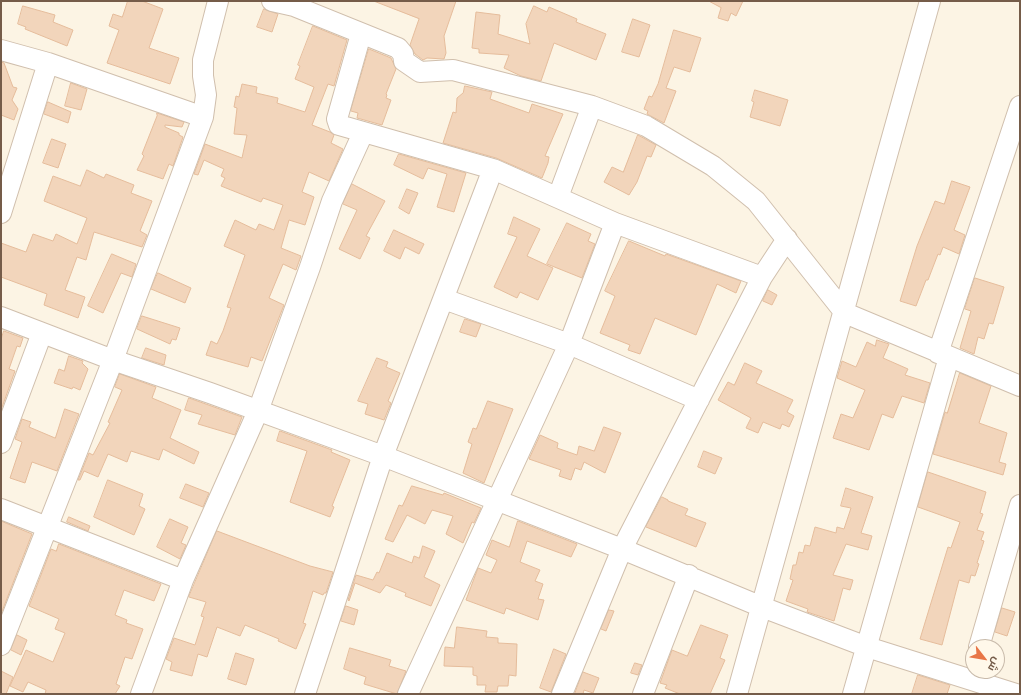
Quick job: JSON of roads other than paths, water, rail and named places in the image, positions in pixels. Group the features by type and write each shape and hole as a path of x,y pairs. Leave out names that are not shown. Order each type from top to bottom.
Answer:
{"street":[{"path":"3,635 49,527 203,117 206,95 203,76 203,60 218,1"},
{"path":"272,1 294,6 398,48 403,54 404,61 420,72 453,70 592,106 646,126 714,166 756,202 845,313 1020,386"},
{"path":"737,694 845,313 930,1"},
{"path":"361,34 337,119 339,125 493,169 615,223 762,277"},
{"path":"1,50 48,63 203,117"},
{"path":"1,213 48,63"},
{"path":"558,197 592,106"},
{"path":"853,694 867,647 944,355 1020,106"},
{"path":"141,694 183,580 258,411 332,201 363,132"},
{"path":"310,693 383,456 493,169"},
{"path":"408,694 569,344 615,223"},
{"path":"562,694 622,549 762,277 787,239"},
{"path":"444,300 569,344 699,400"},
{"path":"1,317 113,360 210,393 383,456 689,575 762,607 867,647 1016,694"},
{"path":"1,443 42,333"},
{"path":"981,639 1020,505"},
{"path":"1,509 183,580"},
{"path":"643,694 689,575"}]}
